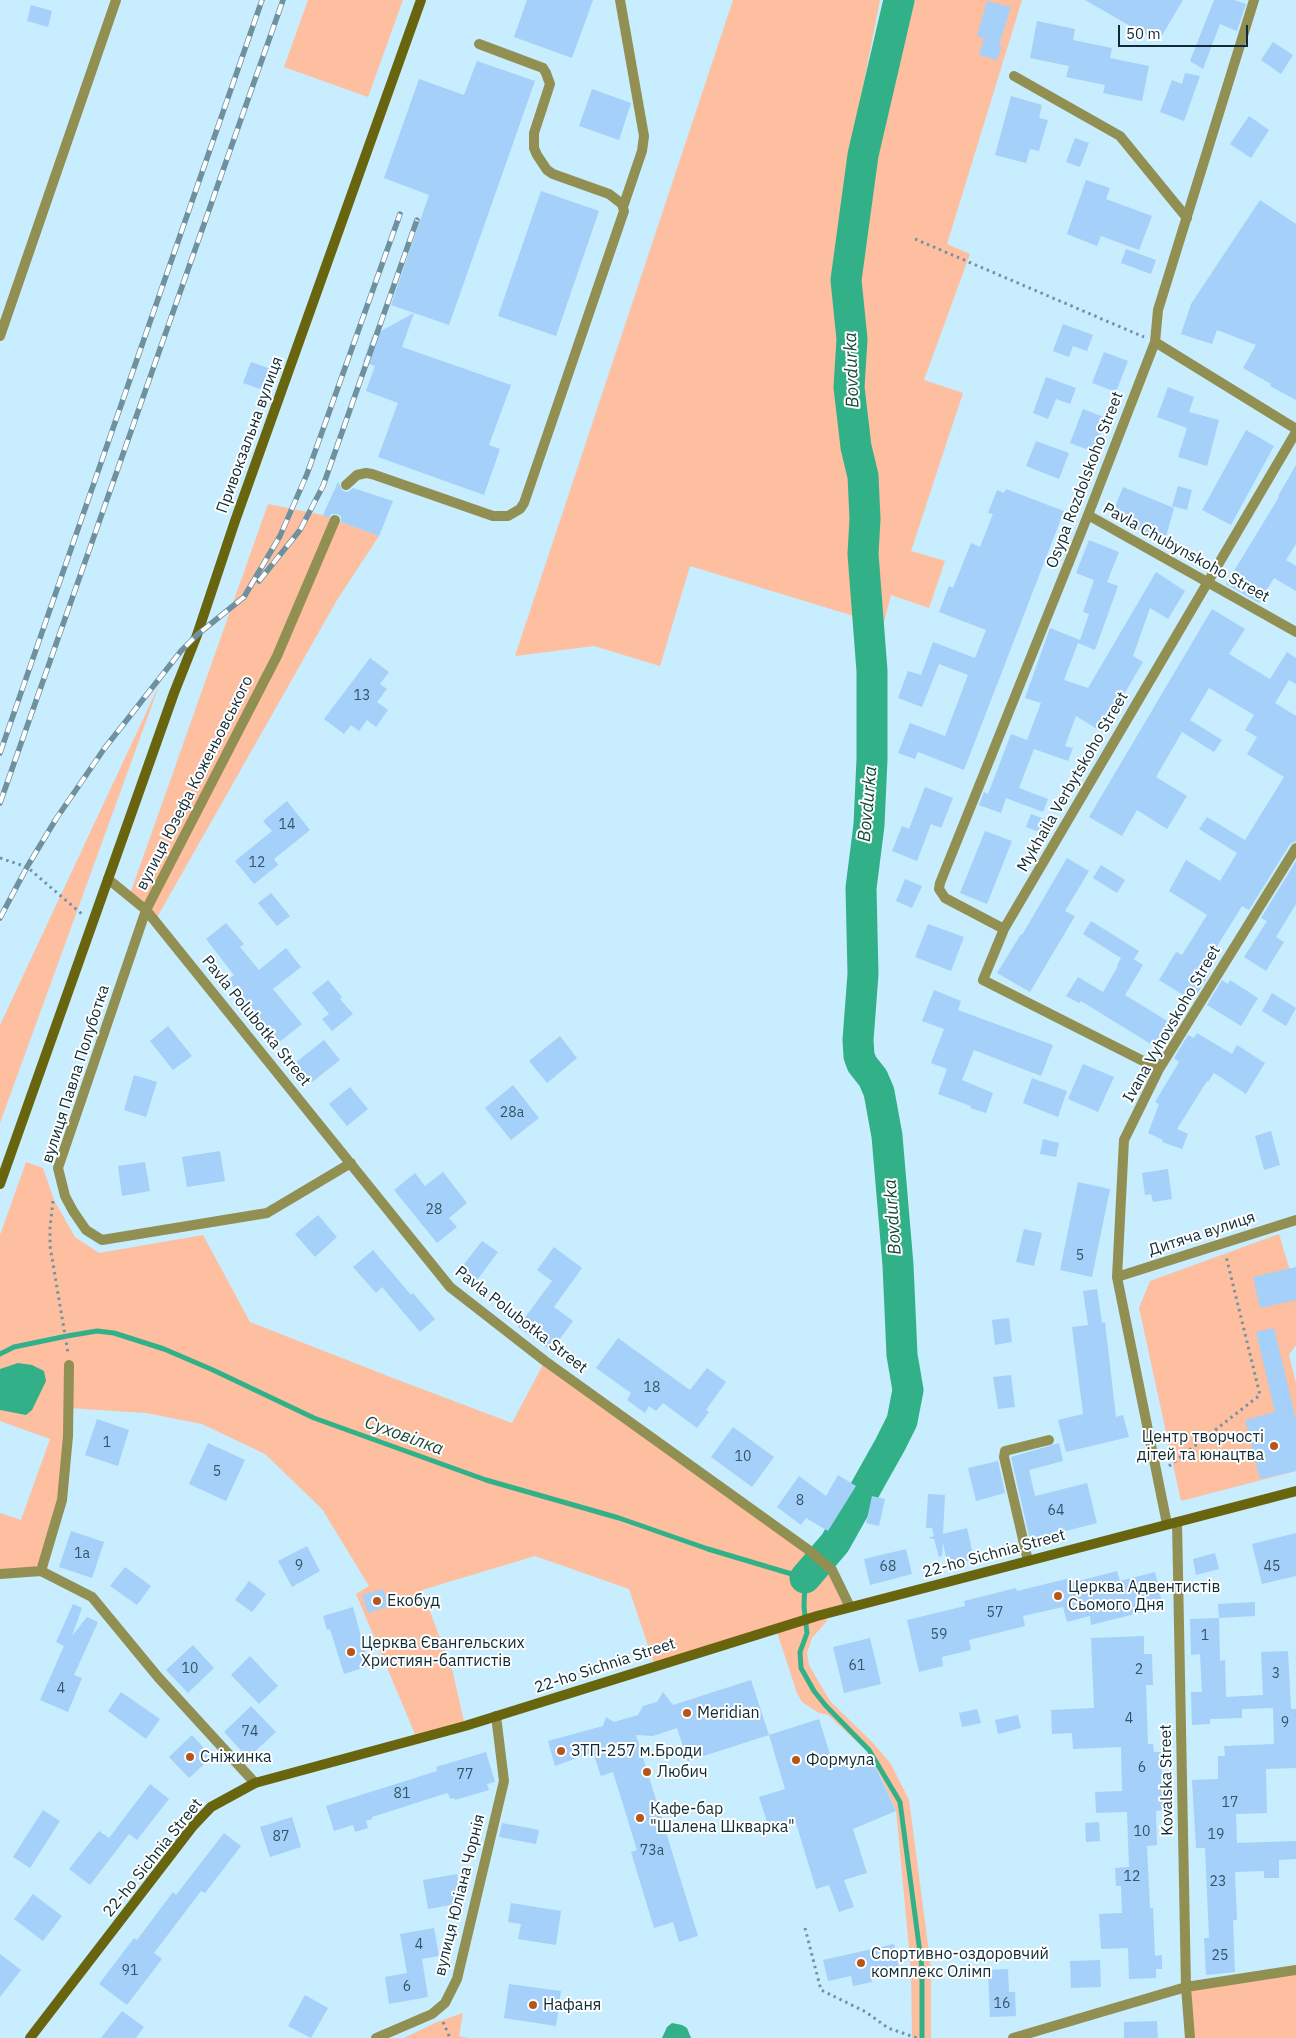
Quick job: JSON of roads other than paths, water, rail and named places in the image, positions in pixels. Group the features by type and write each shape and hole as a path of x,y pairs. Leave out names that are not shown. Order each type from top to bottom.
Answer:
{"main road":[{"name":"Привокзальна вулиця","path":"108,879 184,666 197,635 238,514 421,0"},
{"path":"0,1184 108,879"},
{"name":"22-ho Sichnia Street","path":"30,2038 193,1826 211,1806 255,1783 496,1716 817,1616 1296,1491"}],"street":[{"path":"0,336 116,0"},
{"path":"346,485 357,475 372,474 493,516 508,516 520,509 524,503 621,221 623,207 642,151 644,136 620,0"},
{"name":"Osypa Rozdolskoho Street","path":"1004,929 944,898 939,889 940,883 1088,515 1155,342 1158,310 1254,0"},
{"path":"479,44 542,68 546,73 550,84 536,124 534,141 536,155 547,170 553,174 609,194 622,204 623,207"},
{"path":"1014,76 1120,136 1187,218"},
{"path":"1155,342 1296,430"},
{"name":"Mykhaila Verbytskoho Street","path":"1159,1069 983,980 1004,929 1296,430"},
{"name":"Pavla Chubynskoho Street","path":"1088,515 1296,632"},
{"name":"вулиця Юзефа Коженьовського","path":"108,879 146,910 277,656 336,520"},
{"name":"Ivana Vyhovskoho Street","path":"1172,1523 1158,1477 1117,1277 1124,1140 1159,1069 1296,848"},
{"name":"Pavla Polubotka Street","path":"146,910 450,1287 545,1361 815,1555 832,1570 850,1607"},
{"name":"вулиця Павла Полуботка","path":"146,910 58,1168 65,1196 86,1230 102,1240 267,1213 351,1163"},
{"name":"Дитяча вулиця","path":"1117,1277 1296,1220"},
{"path":"41,1571 62,1500 68,1436 69,1365"},
{"path":"1028,1561 1004,1457 1006,1451 1048,1440"},
{"name":"Kovalska Street","path":"1172,1523 1186,1987 1190,2038"},
{"path":"0,1574 41,1571 92,1597 158,1677 255,1783"},
{"name":"вулиця Юліана Чорнія","path":"376,2038 432,2014 445,2003 457,1978 504,1781 496,1716"},
{"path":"1013,2038 1186,1987 1296,1970"}],"waterway":[{"name":"Bovdurka","path":"805,1578 835,1543 890,1445 902,1421 908,1390 902,1355 898,1265 887,1136 879,1092 873,1078 862,1064 859,1056 858,1040 863,974 861,888 869,825 872,759 872,671 863,554 865,519 863,476 856,447 849,387 852,339 846,280 863,155 899,0"},
{"name":"Суховілка","path":"0,1354 14,1347 67,1336 97,1331 114,1333 164,1349 314,1418 486,1480 619,1518 708,1549 805,1578 804,1607 807,1633 800,1652 801,1668 814,1691 826,1706 869,1750 900,1802 922,1968 922,2038"}],"railway":[{"path":"0,753 262,0"},
{"path":"0,803 283,0"},
{"path":"0,918 27,867 56,819 104,749 181,651 197,635 244,597 280,536 307,474 400,214"},
{"path":"259,581 300,530 323,486 417,220"}],"place":[{"name":"Центр творчості дітей та юнацтва","path":"1274,1446"},
{"name":"Церква Адвентистів Сьомого Дня","path":"1058,1596"},
{"name":"Екобуд","path":"377,1601"},
{"name":"Церква Євангельских Християн-баптистів","path":"351,1652"},
{"name":"Meridian","path":"687,1713"},
{"name":"ЗТП-257 м.Броди","path":"561,1751"},
{"name":"Сніжинка","path":"190,1757"},
{"name":"Формула","path":"796,1760"},
{"name":"Любич","path":"647,1772"},
{"name":"Кафе-бар \"Шалена Шкварка\"","path":"640,1818"},
{"name":"Спортивно-оздоровчий комплекс Олімп","path":"861,1963"},
{"name":"Нафаня","path":"533,2005"}]}
